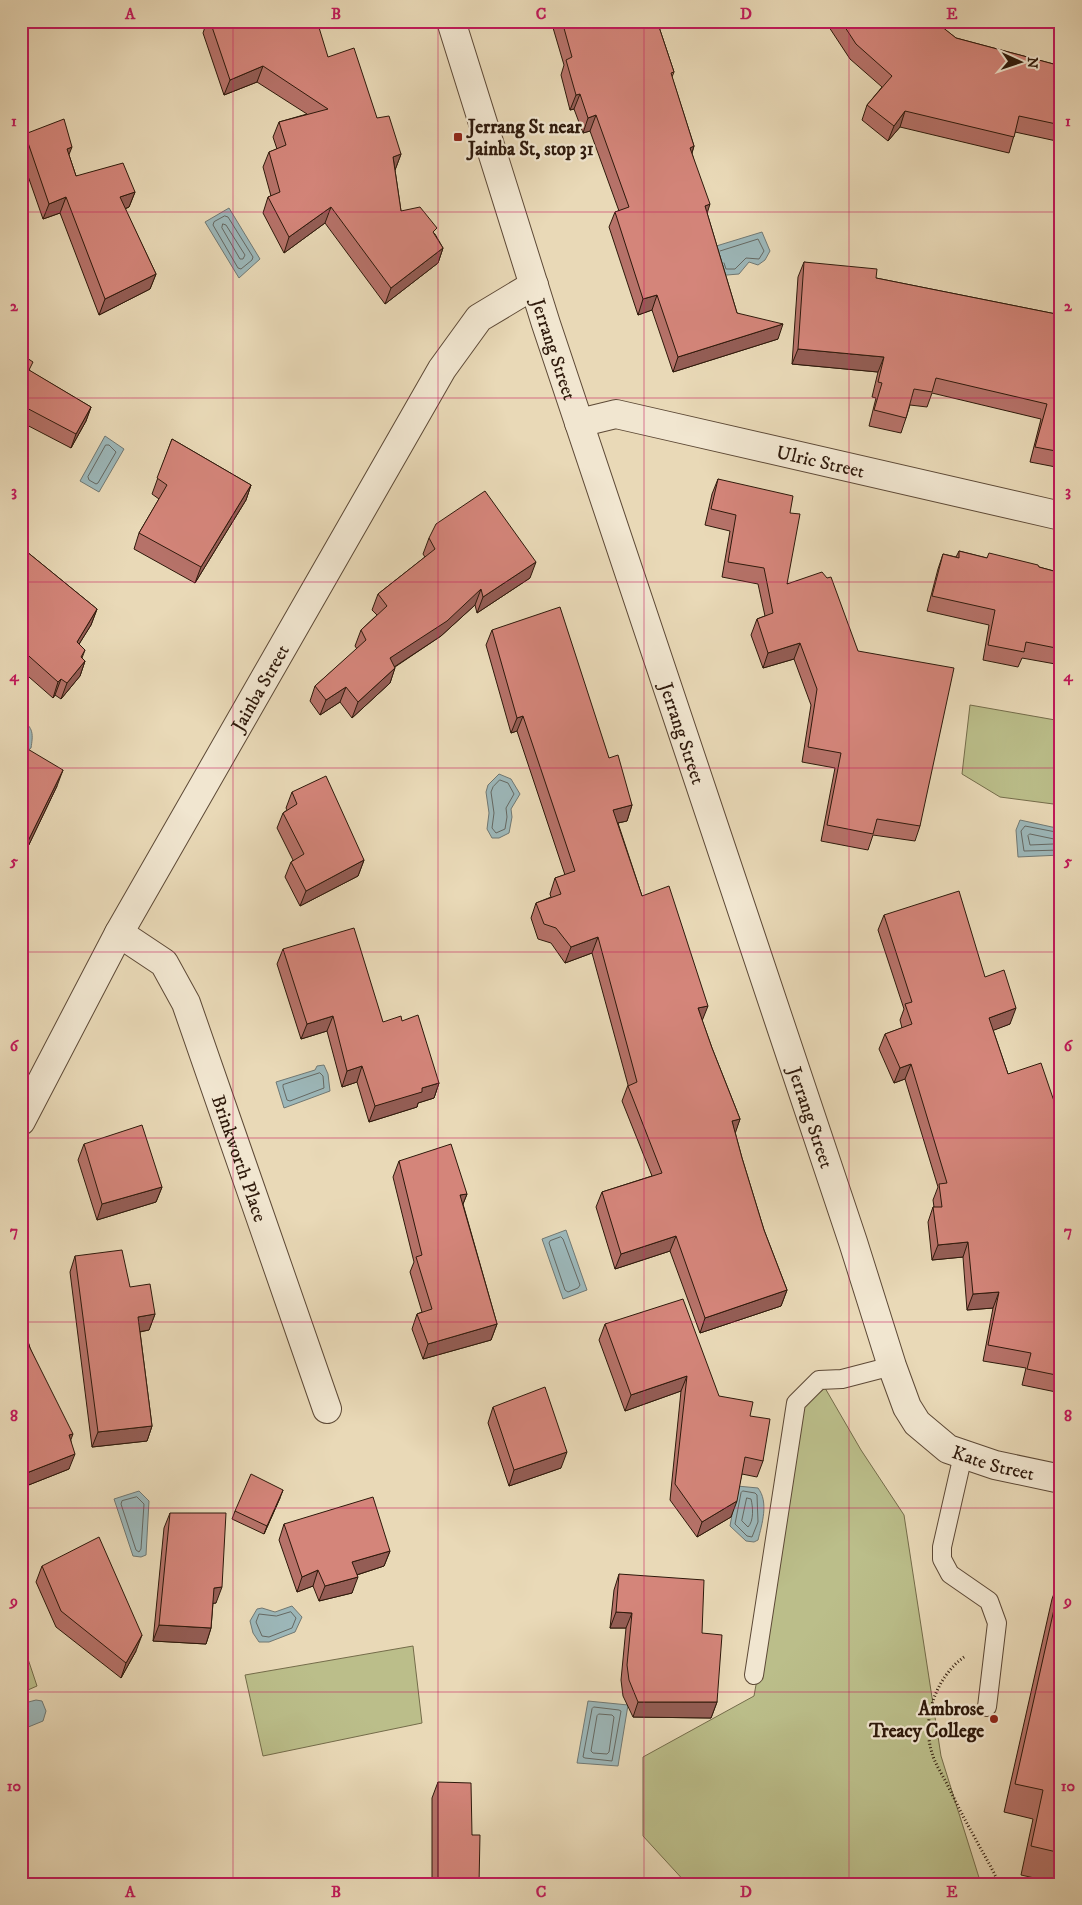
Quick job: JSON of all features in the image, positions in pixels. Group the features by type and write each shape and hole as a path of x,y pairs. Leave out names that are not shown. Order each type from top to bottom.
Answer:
{"street":[{"name":"Jerrang Street","path":"451,21 534,285 850,1234 892,1366 907,1408 917,1423 931,1436"},
{"name":"Jainba Street","path":"21,1120 119,933 442,369 479,318 534,285"},
{"name":"Ulric Street","path":"579,422 616,414 1061,516"},
{"name":"Brinkworth Place","path":"119,933 164,963 186,1003 327,1409"},
{"name":"Kate Street","path":"931,1436 948,1449 963,1455 995,1465 1061,1480"}],"lane":[{"path":"754,1675 796,1403 819,1380 842,1379 892,1366"},
{"path":"963,1455 942,1547 942,1559 950,1574 989,1601 997,1623 987,1707"}],"path":[{"path":"995,1639 958,1662 942,1680 931,1705 929,1731 932,1753 999,1884"}],"green space":[{"path":"970,705 1061,721 1061,805 1000,797 962,774"},
{"path":"825,1388 861,1450 904,1515 941,1756 981,1884 687,1884 643,1836 643,1757 754,1696 776,1573 798,1411"},
{"path":"21,1638 37,1686 21,1693"},
{"path":"413,1646 422,1723 263,1756 245,1675"}],"water":[{"path":"229,208 260,259 239,278 205,222"},
{"path":"762,232 770,251 765,260 758,265 749,262 739,274 727,275 721,273 713,247"},
{"path":"105,436 124,449 99,492 80,481"},
{"path":"21,720 28,726 32,735 31,748 21,755"},
{"path":"499,774 511,779 520,794 511,809 512,817 509,833 499,838 492,838 487,829 489,813 486,792 488,785"},
{"path":"1020,820 1061,829 1061,855 1018,857 1016,830"},
{"path":"324,1065 328,1074 330,1091 284,1108 276,1082 315,1070 317,1066"},
{"path":"566,1230 587,1290 563,1299 542,1239"},
{"path":"737,1486 758,1488 763,1500 764,1513 761,1527 758,1540 754,1542 746,1541 730,1526"},
{"path":"139,1491 149,1501 146,1555 141,1557 133,1556 114,1499"},
{"path":"292,1606 302,1617 295,1632 269,1642 259,1642 253,1633 250,1621 257,1609 262,1608 275,1612"},
{"path":"36,1700 42,1701 46,1711 43,1721 21,1730 21,1704"},
{"path":"588,1701 628,1705 618,1766 577,1763"}],"building":[{"path":"210,21 317,21 328,57 354,48 377,118 389,116 401,154 393,157 401,211 420,207 437,228 433,232 443,248 391,288 331,207 289,237 268,197 280,192 269,152 286,145 279,122 328,109 263,66 230,80"},
{"path":"562,21 657,21 674,72 671,73 694,146 690,148 710,204 705,206 737,313 783,324 678,357 657,295 643,299 615,212 629,207 596,115 588,118 580,94 576,95 566,60 572,57"},
{"path":"841,21 934,21 956,38 1061,66 1061,125 1019,116 1014,137 905,111 894,126 867,105 892,76 856,44"},
{"path":"64,119 72,147 67,149 76,176 123,163 135,192 120,197 156,274 105,299 66,197 49,204 25,134"},
{"path":"804,262 877,269 876,278 1061,315 1061,452 1035,447 1047,404 936,378 932,392 914,389 906,418 874,410 882,383 878,382 884,357 798,349"},
{"path":"21,354 33,362 29,370 91,407 76,434 21,405"},
{"path":"172,439 251,485 201,567 139,533 167,485 157,478"},
{"path":"718,479 793,496 790,513 800,514 787,584 822,572 827,578 831,577 858,651 954,668 920,826 877,819 873,834 827,825 841,753 808,747 817,689 800,643 768,653 757,619 773,613 764,568 728,562 736,515 711,509"},
{"path":"485,491 536,562 483,597 481,589 447,621 390,658 395,668 358,702 346,687 326,700 315,686 366,640 361,630 387,606 378,594 435,549 429,538 436,524"},
{"path":"21,547 97,609 77,642 85,650 81,657 85,661 67,683 61,679 58,682 21,649"},
{"path":"959,551 987,558 989,553 1038,565 1039,567 1061,573 1061,649 1026,642 1024,652 988,645 995,610 932,596 943,554 959,558"},
{"path":"560,607 609,758 618,755 632,805 613,810 642,896 669,886 708,1006 698,1008 740,1119 732,1121 742,1158 764,1230 787,1290 705,1318 676,1236 621,1254 602,1192 662,1173 628,1086 637,1082 598,937 571,947 556,928 544,924 536,903 561,894 555,878 575,871 523,716 517,718 492,630"},
{"path":"21,745 63,770 28,841 21,837"},
{"path":"326,776 364,860 306,891 291,862 304,854 283,813 297,804 292,792"},
{"path":"959,891 985,977 1004,970 1016,1008 989,1018 1008,1074 1041,1063 1056,1107 1061,1109 1061,1376 1027,1369 1031,1353 988,1345 999,1292 973,1294 968,1242 938,1245 933,1207 942,1207 939,1184 947,1183 911,1064 900,1068 885,1034 912,1024 905,1004 912,1002 884,915"},
{"path":"354,928 383,1022 401,1016 402,1021 418,1015 439,1083 422,1088 422,1092 375,1106 362,1066 347,1071 333,1016 307,1024 283,949"},
{"path":"142,1125 162,1187 102,1204 84,1144"},
{"path":"451,1144 467,1194 460,1195 497,1324 428,1344 417,1314 432,1309 416,1257 422,1255 399,1161"},
{"path":"122,1250 130,1287 150,1284 155,1314 138,1317 152,1426 98,1432 75,1256"},
{"path":"683,1299 719,1396 753,1402 750,1416 770,1419 763,1461 745,1457 737,1501 702,1522 675,1484 687,1376 631,1395 605,1324"},
{"path":"21,1319 30,1348 73,1434 69,1435 75,1454 24,1474 21,1465"},
{"path":"545,1387 567,1452 514,1470 493,1407"},
{"path":"251,1474 283,1490 267,1526 235,1511"},
{"path":"373,1497 390,1551 352,1562 358,1577 325,1586 318,1570 302,1577 284,1524"},
{"path":"170,1513 226,1513 222,1587 214,1588 211,1628 159,1625"},
{"path":"99,1537 142,1635 126,1663 61,1611 42,1566"},
{"path":"619,1574 704,1580 702,1633 722,1635 717,1702 638,1702 629,1680 627,1665 632,1613 616,1612"},
{"path":"1061,1578 1061,1853 1031,1846 1043,1790 1015,1784"},
{"path":"438,1782 471,1783 472,1835 480,1835 479,1884 438,1884"}],"place":[{"name":"Jerrang St near Jainba St, stop 31","path":"458,137"},
{"name":"Ambrose Treacy College","path":"994,1719"}]}
